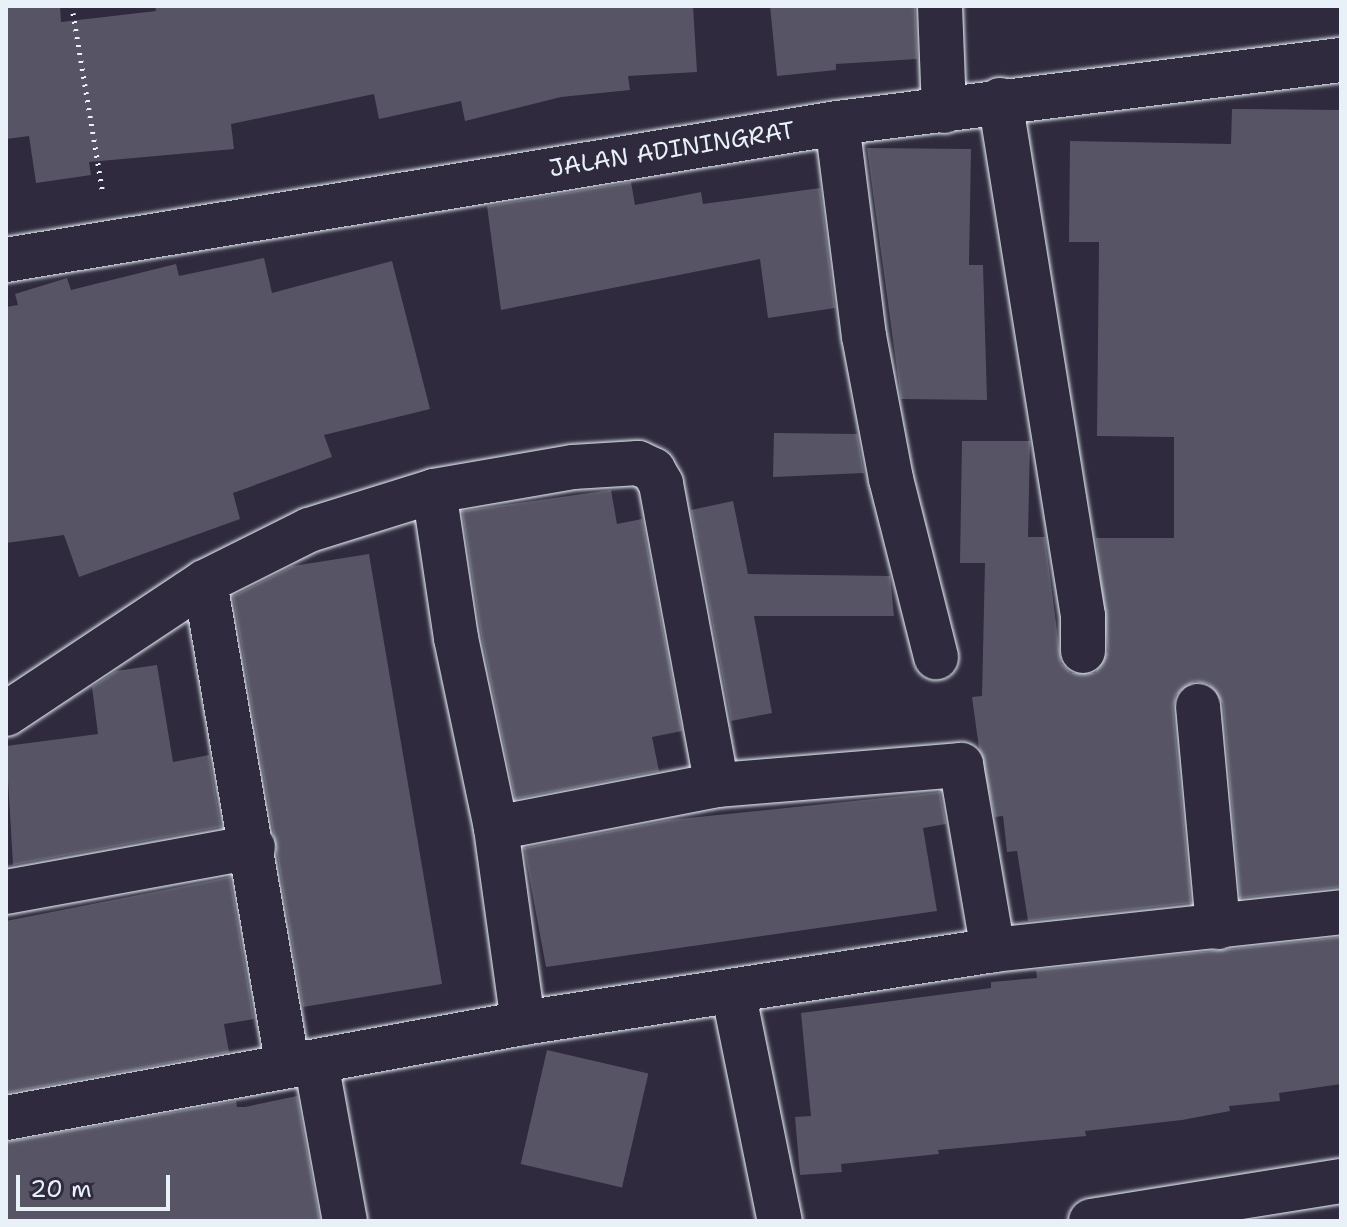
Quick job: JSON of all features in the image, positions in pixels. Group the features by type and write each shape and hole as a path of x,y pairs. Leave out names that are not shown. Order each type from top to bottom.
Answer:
{"street":[{"path":"940,6 944,111"},
{"name":"JALAN ADININGRAT","path":"6,260 837,123 944,111 1000,100 1341,60"},
{"path":"1000,100 1083,616 1083,651"},
{"path":"837,123 864,336 891,479 936,657"},
{"path":"6,714 205,582 309,530 434,491 573,467 638,463 653,470 661,484 717,785"},
{"path":"434,491 456,638 496,828 523,1023"},
{"path":"205,582 253,847 302,1063 345,1221"},
{"path":"1198,706 1218,927"},
{"path":"496,828 717,785 961,765 993,950"},
{"path":"6,892 253,847"},
{"path":"6,1118 523,1023 993,950 1341,912"},
{"path":"733,991 780,1221"},
{"path":"1091,1221 1341,1181"}],"path":[{"path":"73,13 112,242"}],"building":[{"path":"6,6 60,6 61,22 156,11 155,6 693,6 697,72 628,76 630,90 561,97 465,121 461,101 379,119 374,94 231,124 234,149 89,162 91,175 36,183 29,136 6,139"},
{"path":"770,6 915,6 917,59 836,64 836,70 777,76"},
{"path":"1232,109 1341,110 1341,887 1240,898 1223,704 1209,684 1195,681 1176,695 1173,708 1191,903 1028,921 1017,851 1007,852 1003,816 995,817 979,748 972,697 982,696 985,563 960,563 962,441 1030,441 1028,537 1045,537 1061,663 1071,673 1095,673 1108,651 1096,538 1174,538 1174,437 1097,436 1099,242 1069,242 1070,141 1231,144"},
{"path":"867,148 971,149 969,265 983,265 987,400 901,399"},
{"path":"631,182 635,205 701,192 703,204 820,188 835,308 768,318 760,259 501,310 487,206"},
{"path":"264,258 272,293 392,261 430,409 324,435 332,457 233,493 240,519 79,577 64,535 6,543 6,307 18,305 15,294 67,278 71,290 176,264 179,276"},
{"path":"774,433 857,434 864,473 773,477"},
{"path":"611,490 617,524 642,519 682,731 652,737 659,771 515,799 481,634 462,511"},
{"path":"733,501 748,574 890,576 894,616 754,616 772,713 731,721 691,510"},
{"path":"369,554 442,984 303,1007 233,596 293,566"},
{"path":"157,665 173,762 209,755 221,827 13,865 6,746 98,734 92,687 116,671"},
{"path":"940,792 946,824 923,828 937,911 546,967 524,848 669,820"},
{"path":"230,877 254,1019 224,1024 229,1052 6,1093 6,921"},
{"path":"1341,937 1341,1084 1279,1093 1280,1101 1229,1106 1230,1111 1182,1120 1085,1131 1086,1136 938,1150 939,1154 841,1164 842,1172 800,1175 795,1117 811,1116 801,1013 991,988 991,982 1037,978 1036,970"},
{"path":"547,1050 648,1073 622,1187 521,1164"},
{"path":"297,1096 320,1221 6,1221 6,1142 236,1101 237,1107 245,1107"}]}
